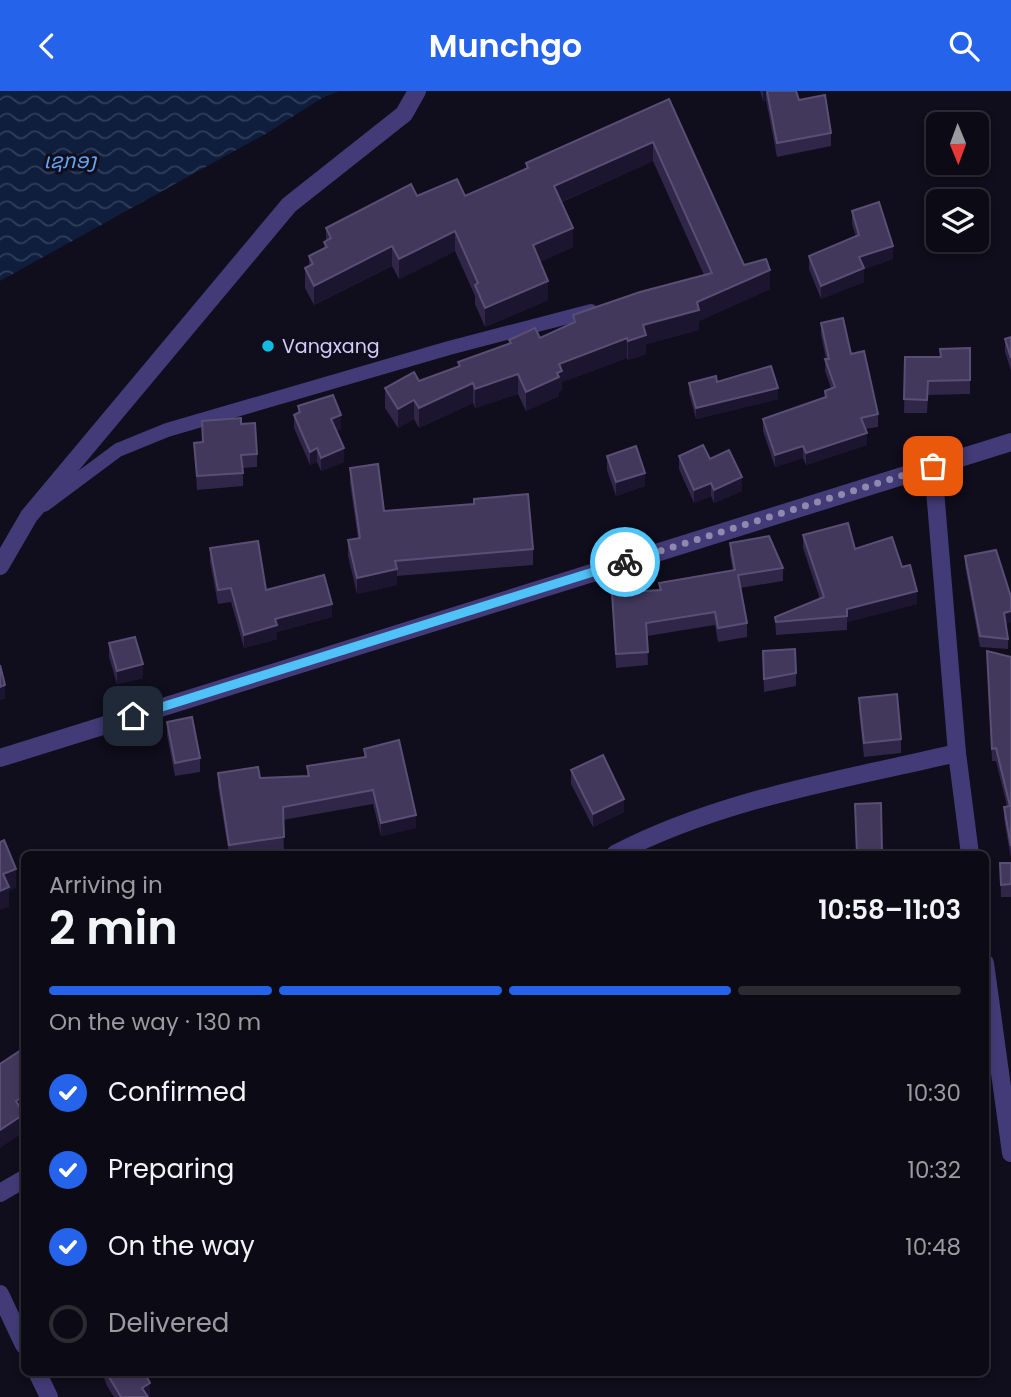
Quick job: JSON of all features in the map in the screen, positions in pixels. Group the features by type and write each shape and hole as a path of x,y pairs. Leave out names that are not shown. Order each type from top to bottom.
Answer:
{"street":[{"path":"0,566 29,516 289,205 404,114 417,91"},
{"path":"0,758 1011,442"},
{"path":"933,466 957,753 970,851"},
{"path":"621,851 651,835 730,806 957,753"},
{"path":"989,992 1011,1153"},
{"path":"0,1192 21,1181"},
{"path":"0,1294 21,1340"},
{"path":"39,1376 49,1397"}],"lane":[{"path":"29,516 118,450 167,430 449,348 601,309"}],"water":[{"name":"ເຊກອງ","path":"0,91 339,91 322,98 267,133 0,281"}],"building":[{"path":"767,91 796,91 799,100 825,95 831,133 777,143"},
{"path":"669,99 744,265 766,259 770,270 697,302 699,310 643,325 646,335 628,341 627,338 559,364 562,371 557,373 559,377 526,392 518,374 475,389 473,383 419,408 414,400 398,409 385,388 414,372 419,381 460,366 458,362 511,343 509,340 535,328 540,338 575,322 573,315 640,292 712,273 653,142 554,186 573,228 533,245 548,281 485,308 475,285 478,283 455,231 399,259 392,246 314,286 305,268 313,264 309,256 327,247 324,242 331,238 326,228 411,184 417,196 457,179 465,196 528,168 526,163"},
{"path":"879,202 893,246 859,257 864,268 821,286 809,256 859,235 852,211"},
{"path":"843,318 851,354 864,351 878,414 861,418 867,433 806,453 803,446 775,455 763,419 826,397 825,391 835,387 825,359 829,359 821,323"},
{"path":"1011,337 1011,358 1005,339"},
{"path":"970,348 970,380 928,381 927,400 904,399 905,357 941,357 940,349"},
{"path":"771,366 778,388 696,408 689,383 716,376 717,382"},
{"path":"333,395 341,415 331,419 344,448 321,458 317,448 310,452 294,415 300,412 298,406"},
{"path":"241,418 241,424 255,423 257,454 241,455 243,473 197,476 194,443 203,442 202,421"},
{"path":"703,445 710,459 729,450 742,477 714,490 711,483 694,490 679,456"},
{"path":"636,446 645,473 616,482 607,456"},
{"path":"378,464 384,511 474,504 474,499 528,494 533,549 395,561 397,569 357,578 348,540 360,538 350,468"},
{"path":"848,523 855,549 892,537 902,567 910,565 917,591 847,609 847,616 776,622 775,617 824,597 803,535"},
{"path":"769,536 783,568 738,575 747,623 718,628 715,612 646,623 648,652 616,654 612,593 661,590 659,583 735,570 730,543"},
{"path":"258,541 266,590 324,575 332,604 275,619 277,625 244,635 231,588 218,590 210,548"},
{"path":"996,550 1011,597 1011,611 1004,613 1008,639 980,636 965,556"},
{"path":"135,637 143,664 117,671 109,643"},
{"path":"795,649 796,673 764,679 763,651"},
{"path":"987,651 1011,657 1011,846 1004,807 1010,806 996,748 992,749"},
{"path":"0,665 5,685 0,687"},
{"path":"897,694 901,739 864,743 859,698"},
{"path":"192,717 200,758 175,763 167,722"},
{"path":"399,740 416,815 381,823 373,790 283,807 284,837 229,845 218,773 258,767 260,778 309,776 307,766 366,757 364,749"},
{"path":"603,755 624,799 593,814 571,770"},
{"path":"881,803 882,851 857,851 855,804"},
{"path":"4,840 16,869 3,874 9,887 0,891 0,842"},
{"path":"1000,863 1011,863 1011,884 1001,885"},
{"path":"21,1050 21,1098 16,1101 21,1109 21,1116 0,1130 0,1064"},
{"path":"108,1376 146,1376 150,1383 142,1388 148,1397 121,1397"}],"way so far":[{"path":"625,562 933,466"}],"place":[{"name":"Vangxang","path":"268,346"}],"route":[{"path":"133,716 625,562"}]}
